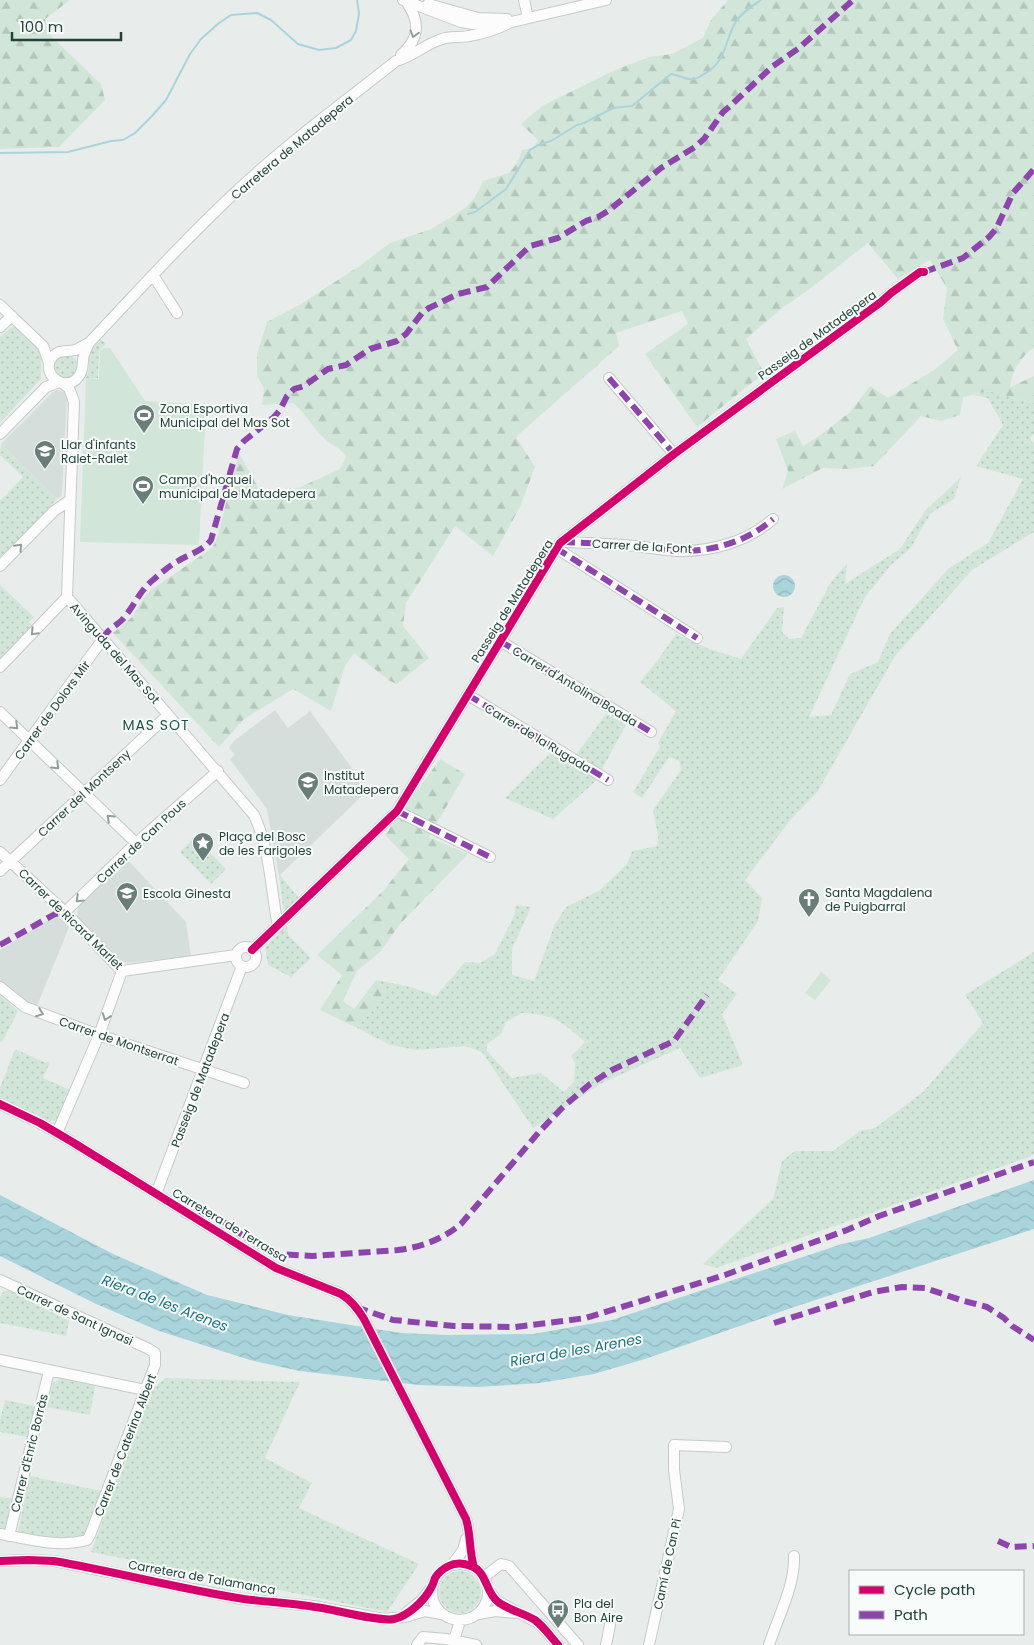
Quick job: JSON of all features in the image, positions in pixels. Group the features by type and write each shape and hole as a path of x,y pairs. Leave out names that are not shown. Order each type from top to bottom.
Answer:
{"street":[{"path":"524,0 525,18"},
{"path":"408,1 461,22 481,26 506,24 606,0"},
{"path":"408,1 483,18 525,18"},
{"path":"396,61 409,48 416,31 415,15 408,1"},
{"path":"428,4 437,10 454,16 461,22"},
{"path":"448,37 456,31 461,22"},
{"name":"Carretera de Matadepera","path":"88,343 239,188 396,61 402,60 430,43 448,37 468,36 495,30 506,24"},
{"name":"Passeig de Matadepera","path":"252,950 397,811 559,545 674,454 920,272 924,272"},
{"path":"153,275 177,313"},
{"path":"0,304 43,346 52,377 69,388 74,402"},
{"path":"0,327 12,316"},
{"path":"46,387 49,366 56,354 88,343"},
{"path":"0,434 46,387 71,382 78,377 82,369 88,343"},
{"path":"43,346 67,351 78,356 82,364"},
{"name":"Avinguda del Mas Sot","path":"78,377 77,399 74,402 68,597 254,815 260,827 266,851 278,926"},
{"path":"609,378 674,454"},
{"path":"0,566 54,511 70,500"},
{"name":"Carrer de la Font","path":"559,545 634,546 692,551 743,540 756,533 773,519"},
{"path":"559,545 697,638"},
{"path":"0,667 68,597"},
{"name":"Carrer de Dolors Mir","path":"0,780 103,638"},
{"name":"Carrer d'Antolina Boada","path":"500,641 651,732"},
{"name":"Carrer de la Rugada","path":"468,695 608,780"},
{"path":"0,712 136,843"},
{"name":"Carrer del Montseny","path":"0,871 168,715"},
{"name":"Carrer de Can Pous","path":"65,912 136,843 218,771"},
{"path":"397,811 490,857"},
{"name":"Carrer de Ricard Marlet","path":"0,852 65,912 122,971 236,954"},
{"path":"248,947 252,950 255,957 254,962 250,966 242,966 237,961 236,954 238,950 248,947"},
{"name":"Passeig de Matadepera","path":"156,1194 242,966"},
{"path":"57,1133 99,1035 122,971"},
{"name":"Carrer de Montserrat","path":"0,987 25,1008 99,1035 244,1083"},
{"name":"Carretera de Terrassa","path":"0,1104 57,1133 276,1268 341,1294 356,1307 412,1411 466,1519 470,1554 474,1567"},
{"name":"Carrer de Sant Ignasi","path":"0,1280 150,1350"},
{"name":"Carrer de Caterina Albert","path":"5,1535 41,1543 77,1543 87,1540 146,1390 156,1359 154,1353 150,1350"},
{"path":"0,1360 146,1390"},
{"name":"Carrer d'Enric Borràs","path":"5,1535 49,1371"},
{"name":"Camí de Can Pi","path":"650,1645 679,1509 674,1470 674,1445 726,1447"},
{"path":"452,1565 463,1550 468,1528"},
{"path":"769,1645 788,1591 793,1571 794,1556"},
{"name":"Carretera de Talamanca","path":"0,1562 54,1561 242,1598 313,1606 368,1616 394,1619 425,1611 444,1616"},
{"path":"394,1619 413,1609 432,1587 437,1575 444,1569 460,1564 474,1567 484,1577 488,1590 497,1601 540,1624 558,1645"},
{"path":"484,1577 501,1564 509,1566 578,1645"},
{"path":"432,1587 433,1602 444,1616 450,1640"},
{"path":"479,1614 486,1605 488,1590"},
{"path":"444,1616 460,1621 470,1619 479,1614 495,1611 518,1613"},
{"path":"450,1640 460,1621"},
{"path":"606,1645 610,1625"},
{"path":"420,1641 450,1640 476,1645"}],"shaded area":[{"name":"Llar d'infants Ralet-Ralet","path":"57,390 64,392 67,396 62,495 57,499 1,444"},
{"name":"Institut Matadepera","path":"275,710 288,728 310,711 368,790 279,876 267,809 230,759 235,755 229,748 234,741"},
{"name":"Escola Ginesta","path":"127,859 186,922 191,956 128,963 121,961 77,919 78,906"},
{"path":"55,916 62,919 69,927 37,1006 25,1002 0,980 0,950"}],"green space":[{"path":"0,0 70,0 45,19 51,36 101,84 105,100 59,147 0,149"},
{"path":"728,0 1034,0 1034,348 1025,355 1014,371 1011,387 1034,376 1034,403 988,391 963,397 960,415 941,421 921,416 874,466 850,469 823,468 782,489 788,471 776,439 795,431 803,446 850,412 870,386 888,398 934,370 958,350 943,319 947,288 930,260 898,279 868,243 781,309 746,339 764,373 697,427 645,354 688,324 682,311 616,333 619,346 516,437 535,467 520,507 493,556 455,526 406,603 403,626 429,658 397,684 390,681 354,653 345,666 331,711 293,689 244,719 219,747 113,633 132,617 151,590 212,548 217,538 239,453 261,493 267,495 283,495 340,469 346,457 321,435 302,411 293,403 262,405 264,389 257,375 257,354 267,322 301,304 358,267 390,243 431,229 466,207 474,199 483,181 508,173 512,170 522,150 532,148 538,140 521,124 542,106 615,70 649,57 672,54 703,38 711,20"},
{"path":"13,326 16,326 40,350 41,379 0,423 0,337"},
{"path":"101,339 106,344 99,351 98,378 86,378 91,350"},
{"name":"Zona Esportiva Municipal del Mas Sot","path":"104,348 110,348 145,401 206,405 199,545 80,542 86,378 99,379 100,351"},
{"path":"66,355 74,359 78,367 74,375 66,379 58,375 54,367 58,359"},
{"path":"988,391 1034,403 1034,434 1030,438 1034,445 1034,532 972,570 895,656 818,791 791,819 745,880 762,898 758,921 718,980 737,994 722,1014 743,1065 700,1078 680,1048 604,1082 533,1128 482,1052 465,1046 416,1050 390,1045 357,1028 387,992 376,980 411,987 436,996 465,962 480,963 495,954 514,916 516,905 531,907 512,949 512,975 534,981 555,924 566,907 600,890 627,864 632,851 657,846 658,836 653,810 681,770 679,761 669,757 642,798 633,792 660,747 658,743 676,711 640,682 676,634 709,649 741,659 777,608 784,607 782,632 789,639 801,638 831,582 847,563 845,584 900,549 925,511 961,477 954,499 931,513 910,549 890,566 865,597 809,717 831,715 850,674 878,662 890,634 948,569 988,543 1023,479 976,466 1003,425 988,398 973,395","holes":["522,1013 550,1017 569,1028 585,1042 571,1056 575,1063 574,1082 564,1092 541,1073 512,1078 487,1051 487,1044 501,1034 506,1022"]},
{"path":"1,444 57,499 0,559 0,501 23,477 0,455"},
{"path":"0,585 34,617 29,622 32,625 0,659"},
{"path":"606,714 626,725 595,782 553,819 505,798 551,752 572,760"},
{"path":"440,759 465,774 429,837 468,854 400,924 380,952 357,971 343,1001 354,1009 376,980 387,992 357,1028 320,1010 342,975 317,955 383,891 409,859 385,835"},
{"path":"195,837 226,869 211,884 180,852"},
{"path":"279,876 299,898 284,913"},
{"path":"287,926 288,935 311,958 291,977 268,965 265,947"},
{"path":"1034,952 1034,1155 716,1268 703,1264 773,1199 782,1161 795,1151 833,1151 860,1131 875,1128 923,1092 983,1023 965,995"},
{"path":"821,972 831,980 815,1000 805,993"},
{"path":"0,995 18,1011 2,1042 0,1042"},
{"path":"15,1049 46,1063 50,1062 43,1078 70,1090 58,1120 50,1121 0,1097 0,1088"},
{"path":"8,1290 69,1321 66,1336 0,1323 0,1297 3,1292"},
{"path":"165,1378 300,1382 265,1458 312,1483 299,1508 419,1564 387,1612 91,1552 152,1390"},
{"path":"60,1379 95,1386 90,1415 47,1407 53,1383"},
{"path":"5,1400 35,1406 28,1437 0,1432 0,1420"},
{"path":"30,1476 101,1491 84,1534 47,1539 18,1531"},
{"path":"0,1497 13,1499 6,1527 3,1529 0,1529"},
{"path":"464,1571 472,1574 478,1580 481,1592 478,1604 472,1610 456,1613 448,1610 442,1604 439,1588 442,1580 448,1574"}],"water":[{"path":"784,575 794,582 795,586 788,596 784,597 774,590 773,586 780,576"},
{"name":"Riera de les Arenes","path":"1034,1180 1034,1229 794,1307 645,1359 594,1374 540,1383 478,1387 418,1385 300,1371 250,1360 159,1331 94,1303 0,1256 0,1195 113,1254 207,1295 288,1315 401,1333 447,1335 533,1334 612,1320 842,1244 869,1238"}],"waterway":[{"path":"0,153 68,152 111,141 123,140 135,133 166,100 190,54 201,39 231,15 257,13 271,20 298,44 319,50 336,48 351,40 356,31 359,14 357,0"},
{"path":"468,214 475,212 506,189 530,150 538,145 551,141 577,125 613,108 632,106 671,74 693,79 711,69 721,57 737,19 761,0"}],"marked path":[{"path":"103,639 126,615 148,584 171,565 208,544 211,540 237,449 274,417 287,396 294,389 304,386 328,369 346,365 370,349 397,341 406,334 422,313 429,308 458,294 487,287 530,246 558,238 586,221 608,211 661,168 695,147 704,139 723,112 773,66 799,48 853,0"},
{"path":"924,272 963,258 989,237 996,229 1013,193 1034,169"},
{"path":"609,378 674,454"},
{"path":"563,542 636,546 677,551 703,550 728,544 752,534 773,519"},
{"path":"556,548 697,638"},
{"path":"500,641 651,732"},
{"path":"468,695 608,780"},
{"path":"397,811 490,857"},
{"path":"0,945 55,914 65,912"},
{"path":"198,1220 205,1209 254,1243 276,1254 312,1256 398,1250 432,1242 461,1224 539,1132 562,1108 590,1084 612,1070 674,1041 707,995"},
{"path":"356,1307 393,1320 454,1326 515,1327 586,1318 725,1275 847,1230 879,1216 1034,1162"},
{"path":"774,1323 873,1292 902,1287 925,1288 987,1307 1034,1340"},
{"path":"998,1541 1011,1547 1034,1546"}],"cycle path":[{"path":"252,950 397,811 560,543 674,454 891,293 920,272 924,272"},
{"path":"0,1104 40,1123 74,1143 276,1268 341,1294 351,1302 364,1319 466,1519 474,1567"},
{"path":"0,1561 54,1561 220,1595 323,1608 387,1619 394,1619 405,1615 420,1603 428,1593 435,1578 444,1569 452,1565 464,1564 478,1570 493,1597 498,1602 535,1620 558,1645"}],"place":[{"name":"Zona Esportiva Municipal del Mas Sot","path":"144,434"},
{"name":"Llar d'infants Ralet-Ralet","path":"45,470"},
{"name":"Camp d'hoquei municipal de Matadepera","path":"143,505"},
{"name":"Institut Matadepera","path":"308,801"},
{"name":"Plaça del Bosc de les Farigoles","path":"203,862"},
{"name":"Escola Ginesta","path":"127,912"},
{"name":"Santa Magdalena de Puigbarral","path":"809,918"},
{"name":"Pla del Bon Aire","path":"558,1629"}],"district":[{"name":"MAS SOT","path":"156,725"}]}
